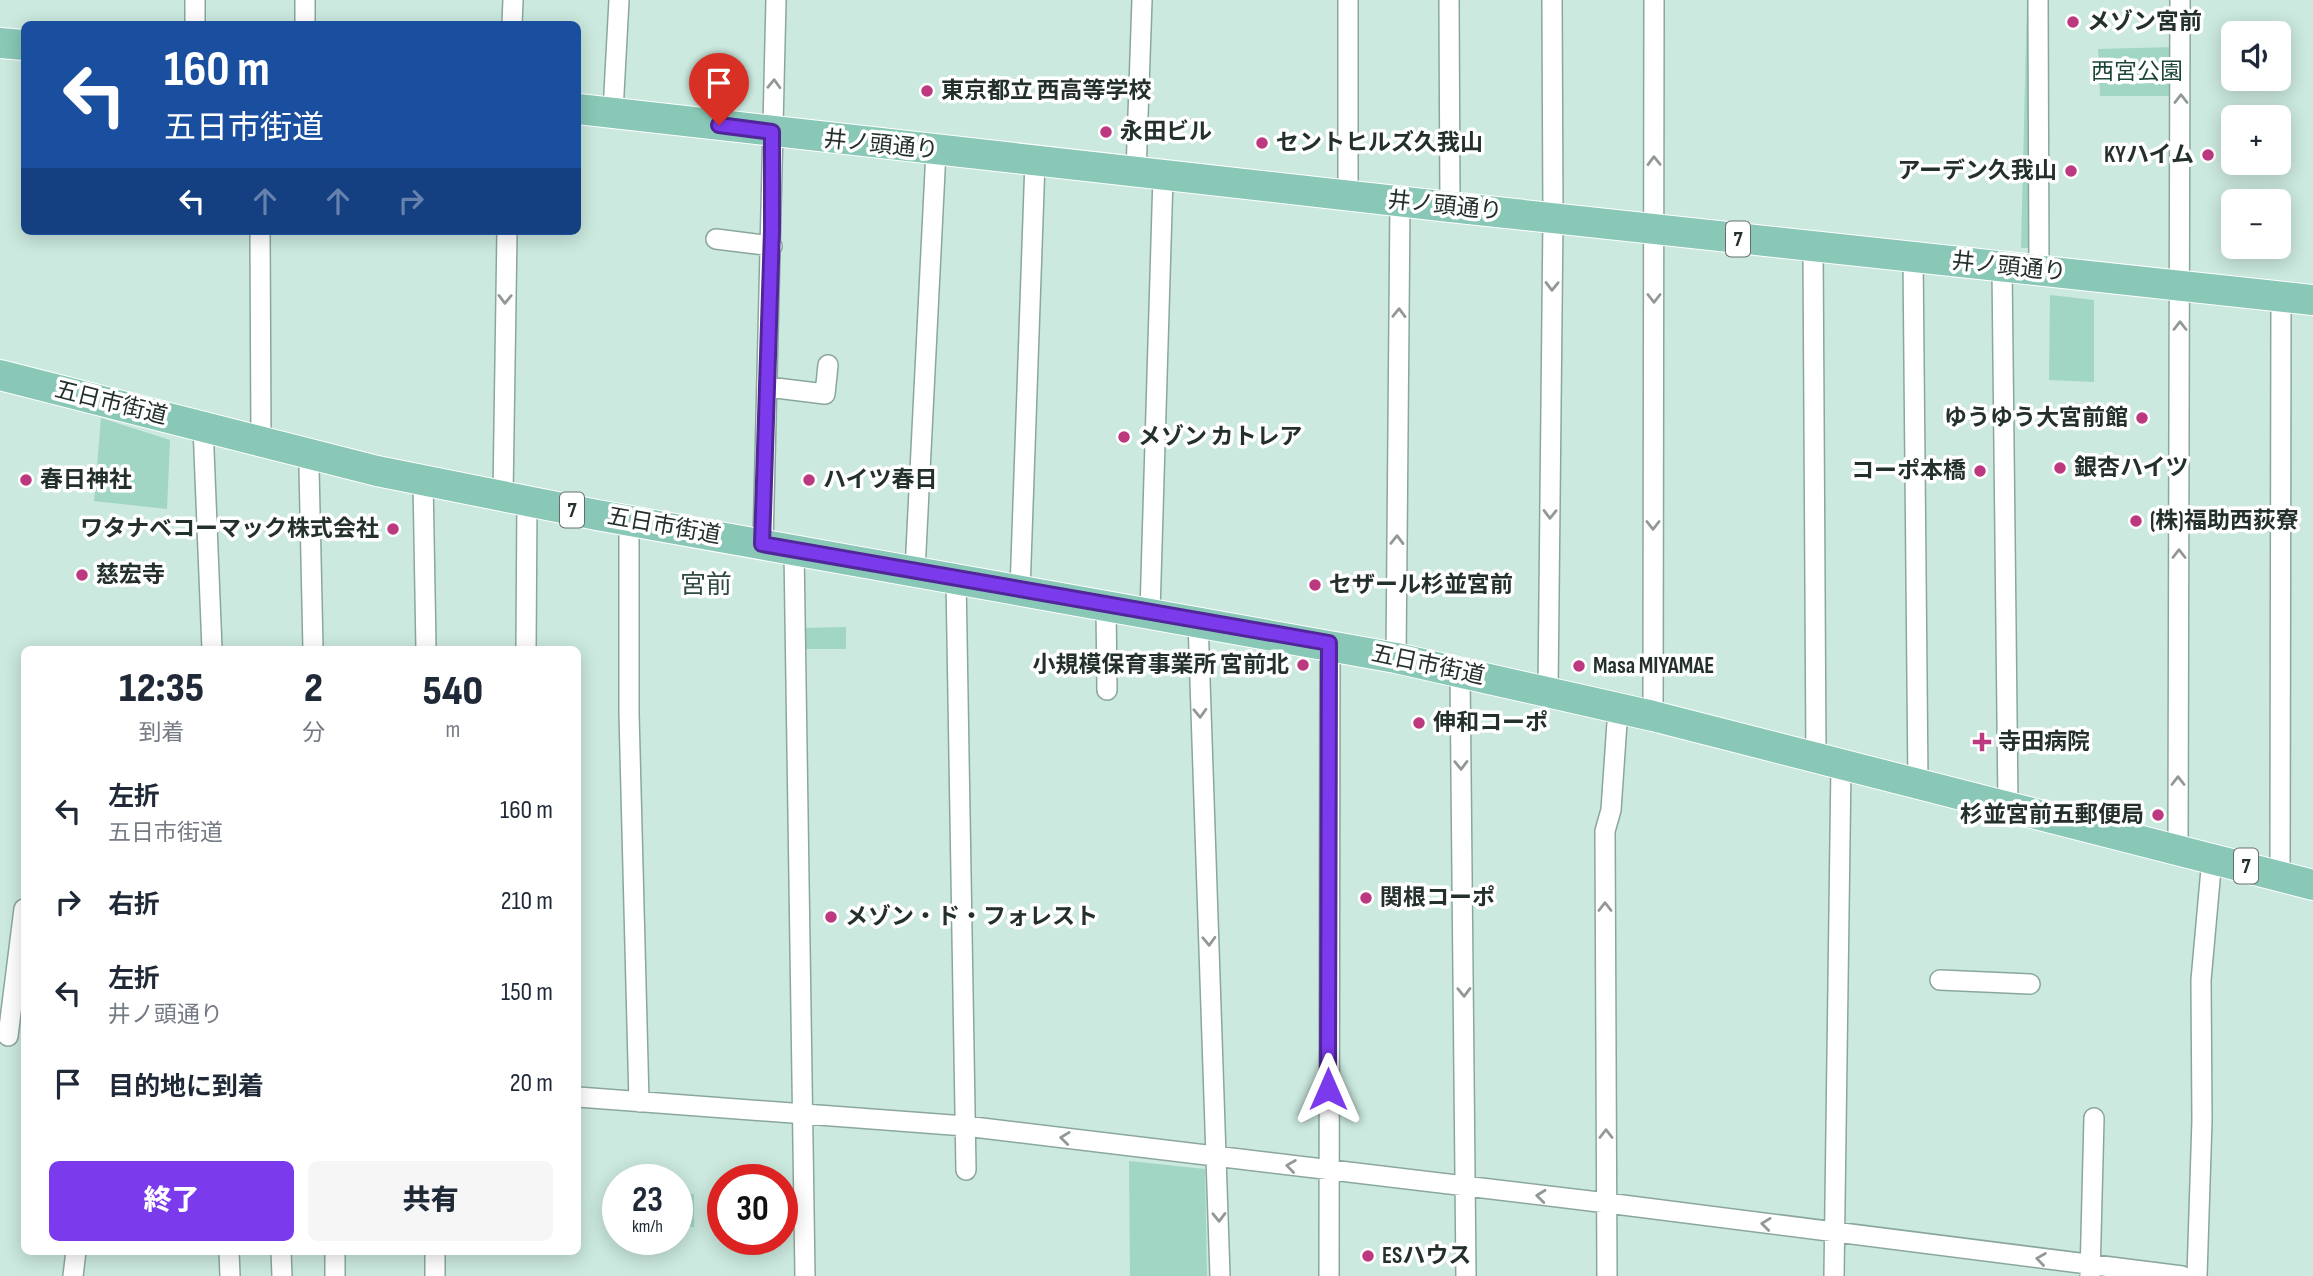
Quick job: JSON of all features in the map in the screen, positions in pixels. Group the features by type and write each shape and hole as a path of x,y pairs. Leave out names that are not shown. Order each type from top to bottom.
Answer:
{"main road":[{"path":"0,43 21,45"},
{"name":"井ノ頭通り","path":"581,109 1450,208 2313,300"},
{"name":"五日市街道","path":"0,375 423,480 1020,591 1329,643 1548,691 2313,885"}],"street":[{"path":"195,0 195,21"},
{"path":"305,0 306,21"},
{"path":"512,21 513,0"},
{"path":"614,112 619,0"},
{"path":"762,544 772,246 776,0"},
{"path":"1142,0 1149,174 1150,612"},
{"path":"1348,0 1348,196"},
{"path":"1448,0 1450,208"},
{"path":"1548,691 1553,218 1552,0"},
{"path":"1653,716 1654,0"},
{"path":"2038,0 2039,271"},
{"path":"2178,849 2180,0"},
{"path":"915,571 936,151"},
{"path":"1020,591 1035,161"},
{"path":"1396,658 1400,202"},
{"path":"260,235 261,441"},
{"path":"507,235 515,498 526,646"},
{"path":"716,239 772,246"},
{"path":"1813,247 1828,761 1834,1276"},
{"path":"1913,256 1918,784"},
{"path":"2002,267 2008,807"},
{"path":"2280,875 2281,295"},
{"path":"768,387 825,394 828,365"},
{"path":"203,426 212,646"},
{"path":"309,467 313,646"},
{"path":"423,480 426,646"},
{"path":"629,520 629,713 639,1102"},
{"path":"794,550 805,1276"},
{"path":"956,579 966,1170"},
{"path":"1105,606 1107,690"},
{"path":"1198,621 1220,1276"},
{"path":"1329,643 1329,1276"},
{"path":"1460,672 1466,1276"},
{"path":"1607,1276 1605,831 1611,810 1618,708"},
{"path":"2197,1276 2202,1120 2201,980 2212,858"},
{"path":"11,1036 21,938"},
{"path":"1940,980 2030,984"},
{"path":"581,1097 965,1126 1607,1203 2090,1271 2182,1276"},
{"path":"2090,1271 2094,1118"},
{"path":"73,1276 76,1255"},
{"path":"229,1255 230,1276"},
{"path":"281,1255 282,1276"},
{"path":"335,1255 335,1276"},
{"path":"435,1255 435,1276"}],"green space":[{"path":"2027,0 2034,0 2032,248 2021,248"},
{"name":"西宮公園","path":"2175,47 2176,96 2100,96 2098,49"},
{"path":"2050,295 2094,300 2094,382 2049,380"},
{"path":"101,418 170,440 167,509 94,501"},
{"path":"846,627 846,649 803,649 803,628"},
{"path":"1129,1161 1205,1169 1207,1276 1130,1276"},
{"path":"693,1194 694,1194 693,1227"}],"place":[{"name":"メゾン宮前","path":"2073,22"},
{"name":"東京都立 西高等学校","path":"927,91"},
{"name":"永田ビル","path":"1106,132"},
{"name":"セントヒルズ久我山","path":"1262,143"},
{"name":"KYハイム","path":"2208,155"},
{"name":"アーデン久我山","path":"2071,171"},
{"name":"ゆうゆう大宮前館","path":"2142,418"},
{"name":"メゾン カトレア","path":"1124,437"},
{"name":"銀杏ハイツ","path":"2060,468"},
{"name":"コーポ本橋","path":"1980,471"},
{"name":"春日神社","path":"26,480"},
{"name":"ハイツ春日","path":"809,480"},
{"name":"(株)福助西荻寮","path":"2136,521"},
{"name":"ワタナベコーマック株式会社","path":"393,529"},
{"name":"慈宏寺","path":"82,575"},
{"name":"セザール杉並宮前","path":"1315,585"},
{"name":"小規模保育事業所 宮前北","path":"1303,665"},
{"name":"Masa MIYAMAE","path":"1579,666"},
{"name":"伸和コーポ","path":"1419,723"},
{"name":"寺田病院","path":"1982,742"},
{"name":"杉並宮前五郵便局","path":"2158,815"},
{"name":"関根コーポ","path":"1366,898"},
{"name":"メゾン・ド・フォレスト","path":"831,917"},
{"name":"ESハウス","path":"1368,1256"}],"district":[{"name":"宮前","path":"706,585"}],"route":[{"path":"719,125 772,132 773,213 762,544 1329,643 1328,1089"}]}
